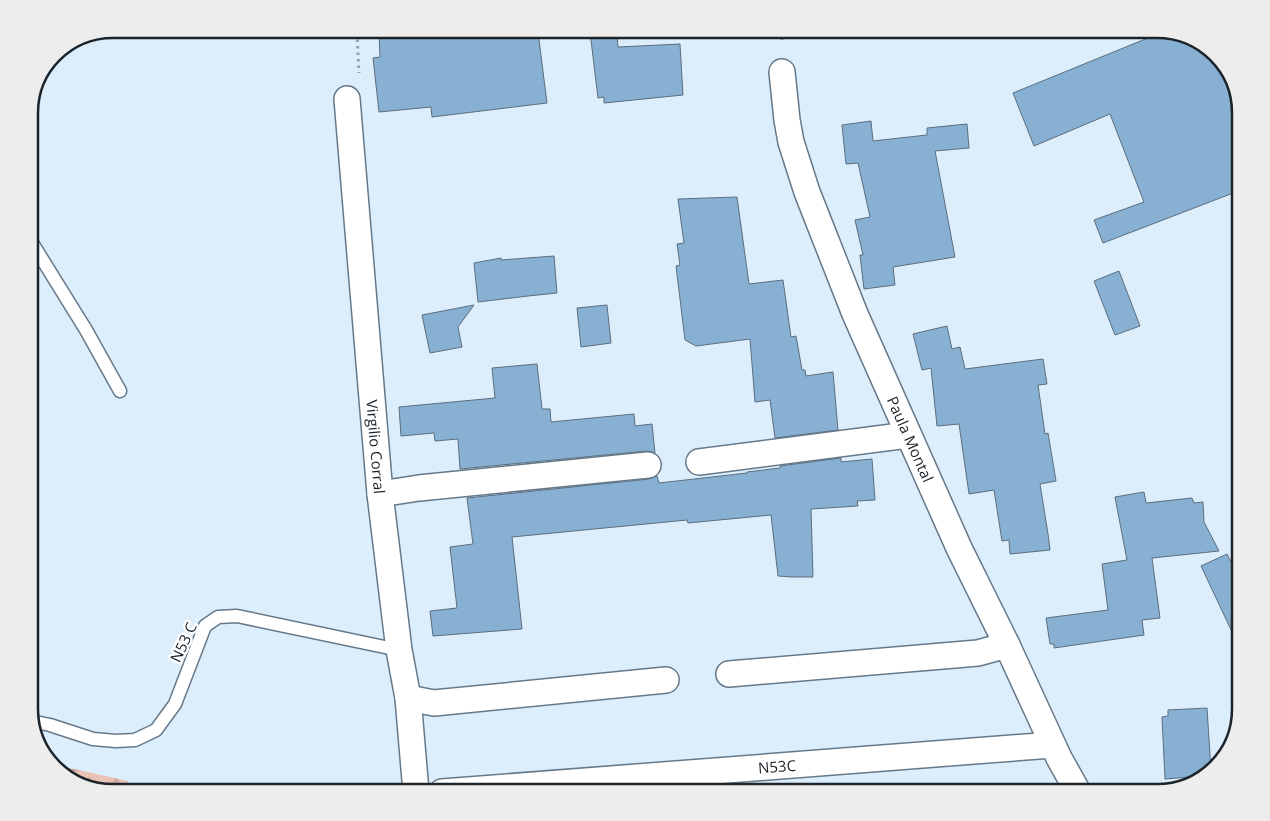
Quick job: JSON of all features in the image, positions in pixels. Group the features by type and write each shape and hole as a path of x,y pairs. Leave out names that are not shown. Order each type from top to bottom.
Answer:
{"street":[{"name":"Paula Montal","path":"782,72 787,120 800,173 855,314 960,548 1007,645 1052,745 1074,784"},
{"name":"Virgilio Corral","path":"347,99 380,494 399,650 408,698 415,784"},
{"path":"699,462 908,435"},
{"path":"380,494 419,488 648,465"},
{"path":"729,674 978,652 1007,645"},
{"path":"408,698 434,703 666,680"},
{"name":"N53C","path":"546,784 1052,745"}],"lane":[{"path":"38,253 86,330 120,391"},
{"name":"N53 C","path":"39,723 92,739 116,741 135,740 156,730 175,704 205,626 218,617 237,616 399,650"}],"path":[{"path":"347,99 360,83 357,38"}],"green space":[{"path":"66,767 128,781 128,784 112,784 88,780"}],"building":[{"path":"379,38 539,38 547,103 432,117 431,107 379,112 373,58 380,57"},
{"path":"591,38 617,38 618,47 680,44 683,95 604,103 604,97 598,98"},
{"path":"1148,38 1168,38 1191,45 1214,63 1229,88 1232,112 1232,193 1103,243 1094,220 1144,202 1110,114 1034,146 1013,93"},
{"path":"871,121 873,141 927,135 927,128 967,124 969,148 935,151 955,257 893,267 895,285 864,289 860,255 863,255 855,220 870,217 858,163 846,164 842,125"},
{"path":"737,197 749,284 783,280 791,337 796,336 802,370 805,370 806,376 833,372 838,430 775,438 770,400 755,402 750,339 696,346 685,340 676,266 680,265 677,244 684,243 678,199"},
{"path":"554,256 557,293 478,302 474,263 501,258 501,260"},
{"path":"1119,271 1140,326 1115,335 1094,281"},
{"path":"474,305 458,327 462,347 430,353 422,315"},
{"path":"607,305 611,343 581,347 577,308"},
{"path":"947,326 952,349 960,347 965,369 1043,359 1047,384 1038,385 1045,434 1048,433 1056,481 1040,484 1050,550 1010,554 1009,540 1002,541 994,490 969,494 959,424 937,426 931,368 922,370 913,334"},
{"path":"537,364 542,409 550,409 551,422 634,414 635,426 652,424 655,453 647,451 460,469 458,439 435,441 434,433 401,436 399,407 495,398 492,368"},
{"path":"841,458 841,462 872,459 875,500 857,501 858,506 811,509 813,577 778,576 771,515 688,523 687,520 512,537 522,629 433,636 430,611 457,608 450,547 473,544 467,498 649,479 657,476 659,483 747,473 780,468 780,466"},
{"path":"1144,492 1146,503 1192,498 1194,503 1203,502 1204,522 1219,551 1152,558 1160,618 1142,620 1144,635 1054,648 1054,644 1050,644 1046,618 1108,610 1102,564 1127,560 1115,497"},
{"path":"1227,554 1232,564 1232,632 1201,566"},
{"path":"1207,708 1210,762 1188,777 1165,779 1162,717 1168,716 1168,710"}]}
